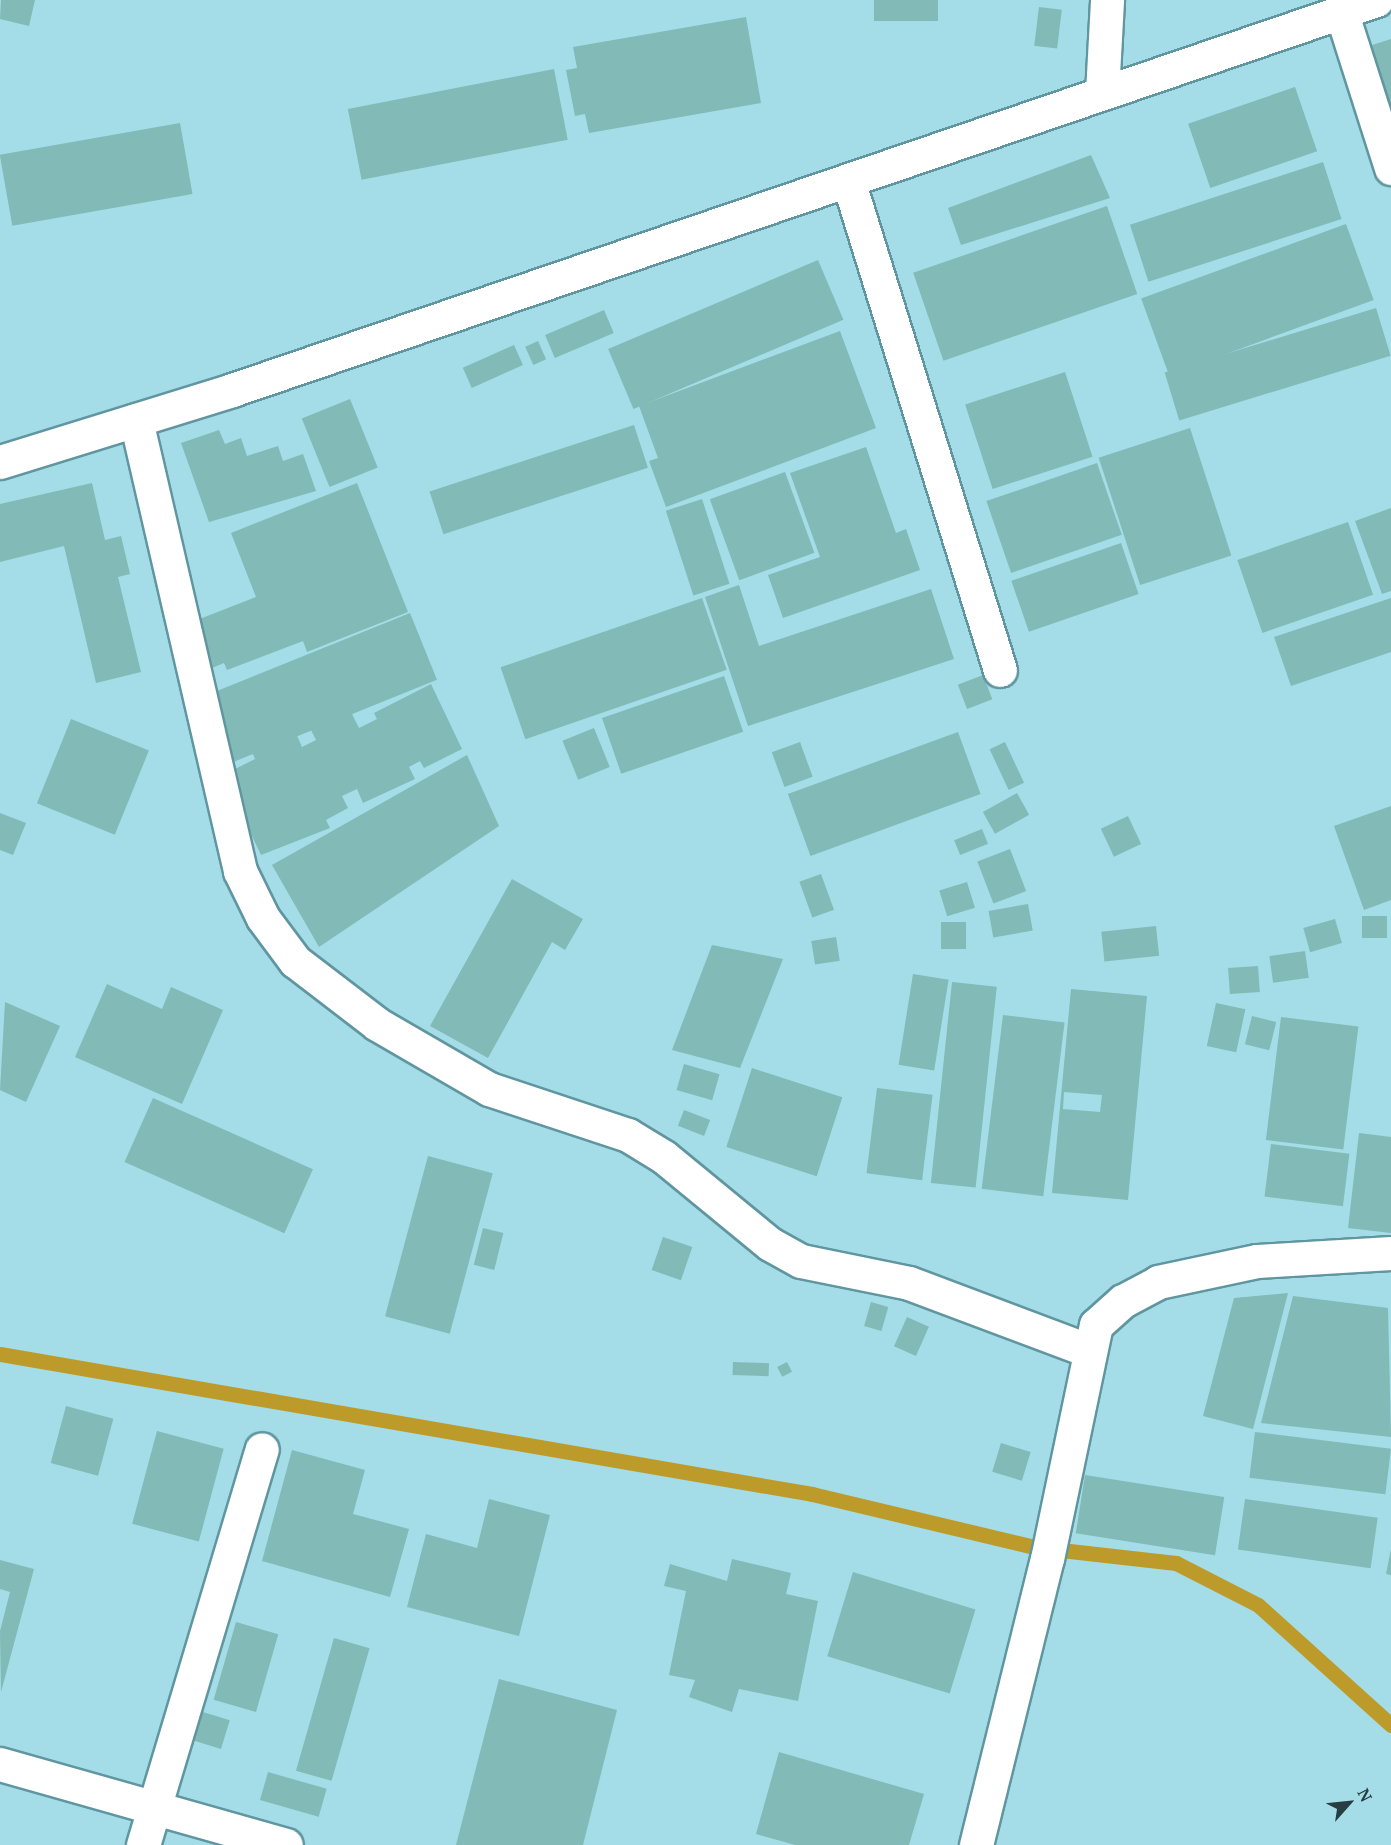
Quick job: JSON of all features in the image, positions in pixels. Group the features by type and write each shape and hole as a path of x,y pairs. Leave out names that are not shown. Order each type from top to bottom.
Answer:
{"street":[{"path":"1102,93 1107,0"},
{"path":"0,462 136,420 1376,0"},
{"path":"1341,11 1391,168"},
{"path":"849,180 1000,670"},
{"path":"136,420 240,871 263,918 295,962 378,1024 489,1089 628,1135 664,1157 770,1244 801,1261 909,1283 1090,1351"},
{"path":"976,1845 1047,1559 1096,1325 1123,1301 1158,1282 1257,1261 1391,1254"},
{"path":"143,1845 262,1449"},
{"path":"0,1764 286,1845"}],"building":[{"path":"1,0 35,0 29,26 0,19"},
{"path":"874,0 938,0 938,21 874,21"},
{"path":"1039,7 1062,10 1057,49 1034,46"},
{"path":"746,17 761,103 589,133 585,114 575,116 566,70 577,68 573,47"},
{"path":"1391,39 1391,107 1369,46"},
{"path":"554,69 568,140 362,180 348,109"},
{"path":"1295,87 1317,151 1210,188 1188,124"},
{"path":"180,123 193,194 12,226 0,155"},
{"path":"1091,155 1110,198 961,245 948,208"},
{"path":"1323,162 1342,219 1148,282 1130,225"},
{"path":"1107,206 1137,294 943,361 913,273"},
{"path":"1346,224 1374,300 1169,375 1141,299"},
{"path":"818,260 843,320 634,409 608,349"},
{"path":"1376,308 1391,356 1179,420 1165,373"},
{"path":"604,310 614,333 555,358 545,335"},
{"path":"840,331 876,428 666,507 649,461 658,458 639,406"},
{"path":"538,341 546,359 533,365 525,347"},
{"path":"514,345 523,365 472,388 463,368"},
{"path":"1065,372 1093,457 993,489 965,404"},
{"path":"350,399 378,468 330,487 302,418"},
{"path":"634,425 648,468 443,534 430,491"},
{"path":"1190,428 1231,555 1140,585 1099,458"},
{"path":"219,430 225,444 241,438 247,456 278,446 283,461 303,454 316,491 209,522 181,443"},
{"path":"866,447 896,533 906,529 920,570 783,618 768,575 820,557 790,473"},
{"path":"1097,463 1122,535 1011,573 986,501"},
{"path":"785,472 814,553 739,580 710,499"},
{"path":"92,483 105,540 121,536 130,574 118,577 141,672 96,683 64,546 0,562 0,504"},
{"path":"357,483 408,612 307,652 303,641 227,670 224,663 192,676 174,629 256,597 231,533"},
{"path":"702,499 730,584 693,595 666,511"},
{"path":"1391,508 1391,591 1382,594 1355,521"},
{"path":"1348,522 1373,595 1262,633 1237,560"},
{"path":"1121,543 1139,594 1029,632 1011,581"},
{"path":"739,585 759,646 931,589 954,659 748,726 705,597"},
{"path":"702,598 727,670 525,739 501,667"},
{"path":"1391,598 1391,652 1291,686 1274,637"},
{"path":"410,613 437,680 234,762 207,695"},
{"path":"983,675 992,699 967,709 958,685"},
{"path":"724,676 743,732 621,774 602,718"},
{"path":"431,684 462,749 424,768 420,761 409,767 415,779 363,803 357,789 342,796 348,808 326,820 330,828 261,855 223,775 255,759 251,750 294,729 302,747 316,740 311,730 350,710 359,728 377,719 374,713"},
{"path":"71,719 149,750 115,835 37,803"},
{"path":"594,728 610,767 578,780 562,741"},
{"path":"958,732 981,794 810,856 788,794"},
{"path":"800,742 813,777 784,787 772,752"},
{"path":"1005,742 1024,783 1009,790 990,749"},
{"path":"467,755 499,826 319,947 272,865"},
{"path":"1017,793 1029,815 995,834 983,812"},
{"path":"1391,806 1391,900 1364,910 1334,826"},
{"path":"0,813 26,823 13,855 0,850"},
{"path":"1128,816 1141,844 1114,857 1101,829"},
{"path":"982,829 988,844 960,855 954,840"},
{"path":"1010,849 1026,891 993,904 977,862"},
{"path":"821,874 834,910 812,918 799,882"},
{"path":"512,879 583,919 565,950 552,942 488,1058 430,1026"},
{"path":"967,882 975,908 947,916 939,890"},
{"path":"1028,904 1033,931 993,938 989,911"},
{"path":"1362,916 1387,916 1387,938 1362,938"},
{"path":"1335,919 1342,943 1310,952 1303,928"},
{"path":"941,922 966,922 966,949 941,949"},
{"path":"1156,926 1159,956 1104,962 1101,932"},
{"path":"836,937 840,961 815,965 811,941"},
{"path":"712,945 783,959 740,1068 672,1050"},
{"path":"1305,951 1309,978 1273,983 1269,956"},
{"path":"1258,966 1260,992 1230,994 1228,968"},
{"path":"913,974 949,980 934,1070 899,1065"},
{"path":"952,982 997,987 976,1188 931,1183"},
{"path":"107,984 162,1009 171,987 223,1010 182,1104 75,1057"},
{"path":"1071,989 1147,996 1128,1200 1052,1193","holes":["1064,1092 1102,1095 1100,1112 1063,1109"]},
{"path":"5,1002 60,1026 26,1102 0,1090"},
{"path":"1216,1003 1245,1009 1236,1052 1207,1046"},
{"path":"1003,1015 1065,1023 1043,1196 982,1189"},
{"path":"1252,1016 1276,1022 1269,1050 1245,1044"},
{"path":"1281,1017 1358,1027 1343,1150 1266,1140"},
{"path":"684,1064 720,1074 712,1100 677,1090"},
{"path":"752,1068 842,1097 817,1176 726,1147"},
{"path":"877,1088 933,1095 922,1180 867,1173"},
{"path":"153,1098 313,1169 284,1233 125,1162"},
{"path":"684,1110 710,1120 704,1136 678,1126"},
{"path":"1359,1133 1391,1137 1391,1233 1348,1228"},
{"path":"1271,1144 1349,1154 1343,1206 1265,1197"},
{"path":"428,1156 493,1173 450,1334 385,1316"},
{"path":"483,1228 503,1233 494,1270 474,1265"},
{"path":"663,1237 692,1247 681,1280 652,1270"},
{"path":"1288,1293 1253,1429 1203,1416 1234,1298"},
{"path":"1293,1296 1388,1308 1391,1437 1261,1423"},
{"path":"871,1302 888,1307 881,1331 864,1326"},
{"path":"907,1317 929,1327 916,1356 894,1346"},
{"path":"733,1362 769,1363 769,1376 733,1375"},
{"path":"787,1362 792,1372 782,1377 777,1367"},
{"path":"66,1406 113,1419 98,1476 51,1463"},
{"path":"157,1431 224,1449 199,1542 132,1524"},
{"path":"1255,1432 1391,1449 1385,1494 1249,1478"},
{"path":"1001,1443 1031,1452 1022,1481 992,1472"},
{"path":"292,1450 365,1470 353,1514 409,1529 390,1597 262,1561"},
{"path":"1085,1475 1224,1497 1215,1555 1076,1533"},
{"path":"489,1499 550,1515 519,1636 407,1607 426,1534 477,1548"},
{"path":"1245,1499 1378,1518 1371,1568 1238,1550"},
{"path":"1391,1549 1391,1575 1386,1574"},
{"path":"732,1559 791,1573 786,1594 818,1601 798,1701 739,1689 732,1712 689,1697 695,1680 669,1675 686,1591 664,1586 670,1564 727,1581"},
{"path":"0,1560 34,1569 1,1692 0,1631 10,1592 0,1589"},
{"path":"853,1572 975,1609 950,1694 827,1656"},
{"path":"236,1622 278,1634 256,1712 214,1700"},
{"path":"334,1638 370,1648 332,1781 296,1771"},
{"path":"499,1679 617,1710 583,1845 456,1845"},
{"path":"203,1712 230,1720 221,1749 194,1741"},
{"path":"779,1752 924,1794 909,1845 795,1845 756,1834"},
{"path":"268,1772 327,1789 319,1817 260,1800"}],"waterway":[{"path":"0,1354 812,1494 1034,1547 1176,1563 1258,1605 1391,1725"}]}
